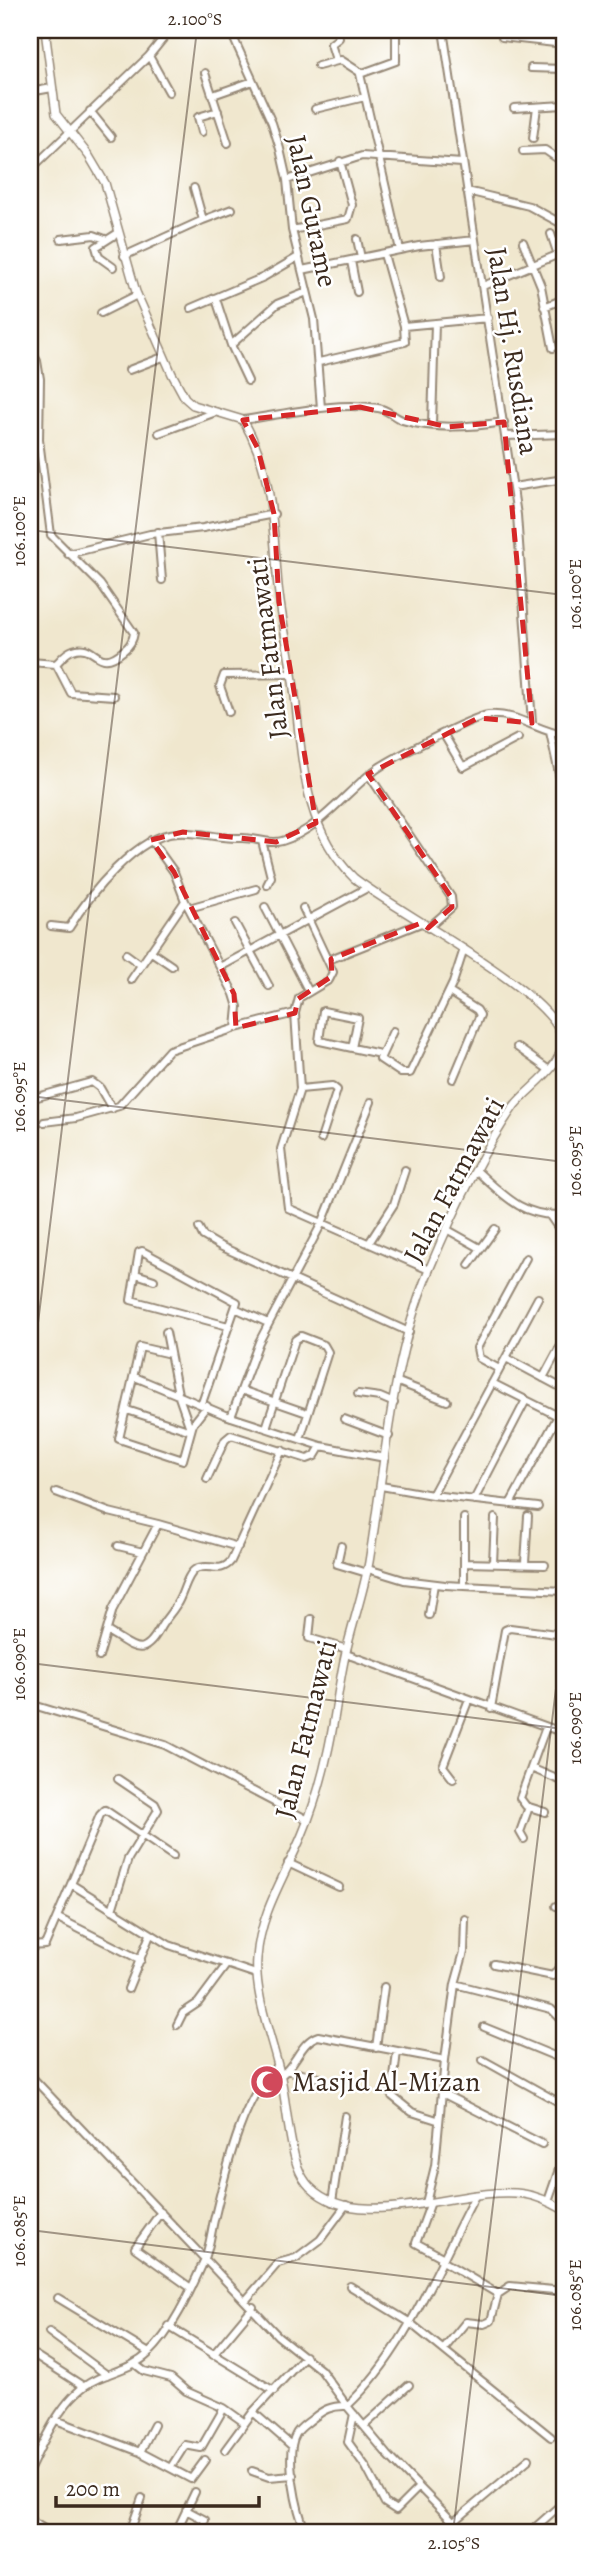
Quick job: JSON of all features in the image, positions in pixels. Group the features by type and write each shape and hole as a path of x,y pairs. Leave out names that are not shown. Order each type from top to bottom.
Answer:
{"street":[{"path":"45,30 56,114 105,183 137,295 163,357 188,402 243,419 321,408 379,408 399,419 432,424 472,426 505,422"},
{"path":"30,170 149,56 170,30"},
{"name":"Jalan Gurame","path":"230,30 272,123 287,180 292,230 307,292 319,362 321,408"},
{"path":"336,60 331,44 339,38 337,30"},
{"path":"361,73 396,61 396,30"},
{"name":"Jalan Hj. Rusdiana","path":"443,30 505,422 513,487 532,723"},
{"path":"502,37 564,44"},
{"path":"149,56 158,66 169,92"},
{"path":"318,66 336,60 344,61 361,73 400,250"},
{"path":"531,68 564,69"},
{"path":"205,73 228,143"},
{"path":"213,95 253,81"},
{"path":"30,92 52,88"},
{"path":"315,109 365,97"},
{"path":"514,108 564,106"},
{"path":"533,138 537,107"},
{"path":"524,108 533,127"},
{"path":"90,111 111,137"},
{"path":"202,132 198,117 218,111"},
{"path":"523,151 545,150 560,163 564,140"},
{"path":"287,180 340,161 379,155 462,163"},
{"path":"292,230 335,223 350,216 352,205 340,161"},
{"path":"194,188 203,220"},
{"path":"467,191 528,206 564,225"},
{"path":"124,256 232,209"},
{"path":"113,267 97,253 97,245 118,233"},
{"path":"483,286 561,254 551,234"},
{"path":"61,239 94,235 105,239"},
{"path":"357,239 362,258"},
{"path":"302,270 400,250 475,240"},
{"path":"523,242 541,286 553,348"},
{"path":"436,244 440,277"},
{"path":"319,362 403,344 406,337 404,327 384,254"},
{"path":"191,308 216,299 298,257"},
{"path":"351,261 357,292"},
{"path":"231,345 277,304 307,292"},
{"path":"101,313 137,295"},
{"path":"216,299 231,345 248,380"},
{"path":"544,307 564,299"},
{"path":"404,327 488,318"},
{"path":"432,424 435,323"},
{"path":"30,349 37,361 40,379 39,435 51,535 100,584 133,629 134,637 130,646 113,660 103,660 79,649 73,650 56,664 30,662"},
{"path":"129,370 163,357"},
{"path":"159,433 216,412"},
{"name":"Jalan Fatmawati","path":"243,419 258,449 274,514 279,602 292,674 306,786 316,823 343,867 367,888 464,949 545,1012 559,1030 563,1050 549,1070 514,1105 477,1171 429,1270 398,1382 367,1571 346,1652 328,1753 308,1820 262,1924 256,1974 281,2076 299,2170 307,2185 332,2202 346,2205 428,2203 521,2193 548,2201 564,2210"},
{"path":"30,434 39,435"},
{"path":"506,436 564,434"},
{"path":"513,487 564,479"},
{"path":"68,554 158,532 204,528 274,514"},
{"path":"158,532 162,580"},
{"path":"56,664 71,694 114,696"},
{"path":"229,712 220,686 224,675 292,674"},
{"path":"51,926 69,928 80,910 114,871 151,840 166,834 183,832 225,839 283,841 316,823 369,775 390,761 463,724 488,715 532,723 550,732 564,735"},
{"path":"550,732 564,797"},
{"path":"444,735 464,768 518,738"},
{"path":"328,960 425,925 452,907 451,897 369,775"},
{"path":"151,840 174,872 185,901 237,1001 236,1028"},
{"path":"262,841 271,877 267,885"},
{"path":"220,967 367,888"},
{"path":"189,908 256,889"},
{"path":"131,980 185,901"},
{"path":"265,906 309,992"},
{"path":"303,908 328,960 332,976 299,998 295,1013 300,1089 281,1149 285,1203 290,1210 323,1221 429,1270"},
{"path":"235,923 269,986"},
{"path":"393,1031 380,1054 381,1060 401,1073 412,1072 449,992 464,949"},
{"path":"150,951 172,966"},
{"path":"126,954 141,965"},
{"path":"449,992 477,1010 480,1015 453,1079"},
{"path":"352,1048 358,1018 323,1012 318,1040 352,1048 380,1054"},
{"path":"44,1122 112,1109 126,1100 169,1050 236,1028 295,1013"},
{"path":"517,1047 549,1070"},
{"path":"30,1099 92,1082 100,1088 112,1109"},
{"path":"300,1089 332,1086 337,1090 321,1139"},
{"path":"231,1417 268,1323 295,1279 323,1221 371,1102"},
{"path":"369,1243 394,1204 405,1170"},
{"path":"477,1171 519,1207 550,1216 564,1214"},
{"path":"550,1216 564,1236"},
{"path":"199,1228 214,1243 410,1332"},
{"path":"469,1265 495,1229"},
{"path":"448,1230 480,1248"},
{"path":"170,1354 140,1347 128,1410 119,1435 121,1441 181,1461 186,1456 191,1431 204,1405 237,1302 142,1251 139,1252 131,1300 229,1326"},
{"path":"499,1369 479,1358 477,1348 526,1258"},
{"path":"136,1274 154,1280"},
{"path":"432,1495 538,1298"},
{"path":"235,1308 268,1323"},
{"path":"166,1332 178,1394 191,1431"},
{"path":"266,1428 295,1340 301,1336 328,1349 300,1439"},
{"path":"543,1378 564,1339"},
{"path":"506,1357 564,1389"},
{"path":"135,1377 231,1417 321,1446 385,1458"},
{"path":"398,1382 447,1401"},
{"path":"492,1383 558,1416"},
{"path":"241,1390 307,1413"},
{"path":"358,1394 380,1397 394,1403"},
{"path":"474,1500 526,1400"},
{"path":"510,1504 564,1406"},
{"path":"128,1410 191,1431"},
{"path":"344,1419 389,1436"},
{"path":"207,1479 225,1440 231,1435 310,1459 321,1446"},
{"path":"107,1631 137,1647 149,1647 175,1609 193,1571 199,1568 226,1568 282,1450"},
{"path":"381,1486 432,1495 538,1507"},
{"path":"56,1492 109,1512 238,1547"},
{"path":"525,1563 528,1516"},
{"path":"464,1518 464,1585"},
{"path":"493,1563 495,1518"},
{"path":"99,1657 113,1609 158,1524"},
{"path":"118,1546 143,1552"},
{"path":"341,1546 337,1564 404,1580 564,1591"},
{"path":"464,1563 545,1564"},
{"path":"429,1615 434,1584"},
{"path":"311,1619 309,1638 564,1733"},
{"path":"491,1708 505,1630 510,1628 564,1635"},
{"path":"453,1779 443,1766 469,1699"},
{"path":"30,1704 165,1745 308,1820"},
{"path":"545,1812 529,1807 520,1798 546,1727"},
{"path":"531,1768 564,1782"},
{"path":"112,1910 128,1859 158,1808 118,1779"},
{"path":"524,1839 520,1832 529,1807"},
{"path":"30,1946 44,1947 103,1811 110,1811 173,1856"},
{"path":"563,1888 561,1844 564,1841"},
{"path":"288,1863 339,1888"},
{"path":"71,1884 150,1935 193,1954 256,1974"},
{"path":"58,1918 141,1960"},
{"path":"465,1919 464,1952 455,1984 444,2060 435,2166 416,2243 498,2294"},
{"path":"128,1989 150,1935"},
{"path":"494,1964 553,1976 564,1960"},
{"path":"177,2025 183,2013 198,2003 227,1964"},
{"path":"455,1984 545,2007 554,2011 564,2022"},
{"path":"376,2048 384,1987"},
{"path":"484,2027 564,2060"},
{"path":"281,2076 289,2071 307,2043 316,2036 444,2060"},
{"path":"397,2052 392,2096 412,2112 438,2120"},
{"path":"483,2060 564,2105"},
{"path":"30,2469 56,2420 83,2386 135,2364 149,2353 168,2326 205,2259 220,2195 255,2092 264,2076 278,2066"},
{"path":"289,2071 324,2079"},
{"path":"30,2075 284,2342 321,2370 347,2406 418,2488 455,2521 463,2532"},
{"path":"442,2093 542,2144"},
{"path":"332,2202 345,2116"},
{"path":"548,2201 564,2155"},
{"path":"347,2406 376,2374 409,2322 475,2196"},
{"path":"246,2300 278,2263 296,2259 320,2240 346,2205"},
{"path":"161,2212 135,2248 191,2288"},
{"path":"349,2286 409,2322 551,2437"},
{"path":"444,2349 466,2322 484,2325 491,2321 498,2294 510,2286 564,2291"},
{"path":"58,2298 149,2353"},
{"path":"214,2355 253,2307"},
{"path":"168,2326 274,2391"},
{"path":"49,2332 107,2375"},
{"path":"30,2352 83,2386"},
{"path":"225,2449 253,2413 305,2356"},
{"path":"135,2364 144,2371 172,2378 186,2391 224,2409 245,2423"},
{"path":"364,2426 409,2385"},
{"path":"306,2532 300,2518 293,2475 292,2446 296,2432 320,2412 335,2405 347,2406"},
{"path":"171,2467 185,2445 201,2448 224,2409"},
{"path":"253,2413 292,2446"},
{"path":"354,2414 348,2442 366,2467 385,2503 396,2510 418,2488"},
{"path":"56,2420 140,2452 194,2478 205,2460"},
{"path":"140,2452 154,2425"},
{"path":"455,2521 529,2459"},
{"path":"252,2471 269,2477 293,2475"},
{"path":"177,2532 195,2492"},
{"path":"130,2532 142,2498"},
{"path":"530,2532 563,2505"},
{"path":"186,2510 205,2520 201,2532"},
{"path":"30,2520 46,2531"},
{"path":"33,2532 46,2531"}],"highlighted area":[{"path":"360,407 448,427 504,422 532,723 478,718 368,774 451,897 452,907 428,928 421,923 331,959 332,976 298,999 295,1013 236,1028 234,994 174,872 151,840 183,832 276,842 316,823 279,602 274,514 258,449 243,420"}],"place":[{"name":"Masjid Al-Mizan","path":"267,2082"}]}
